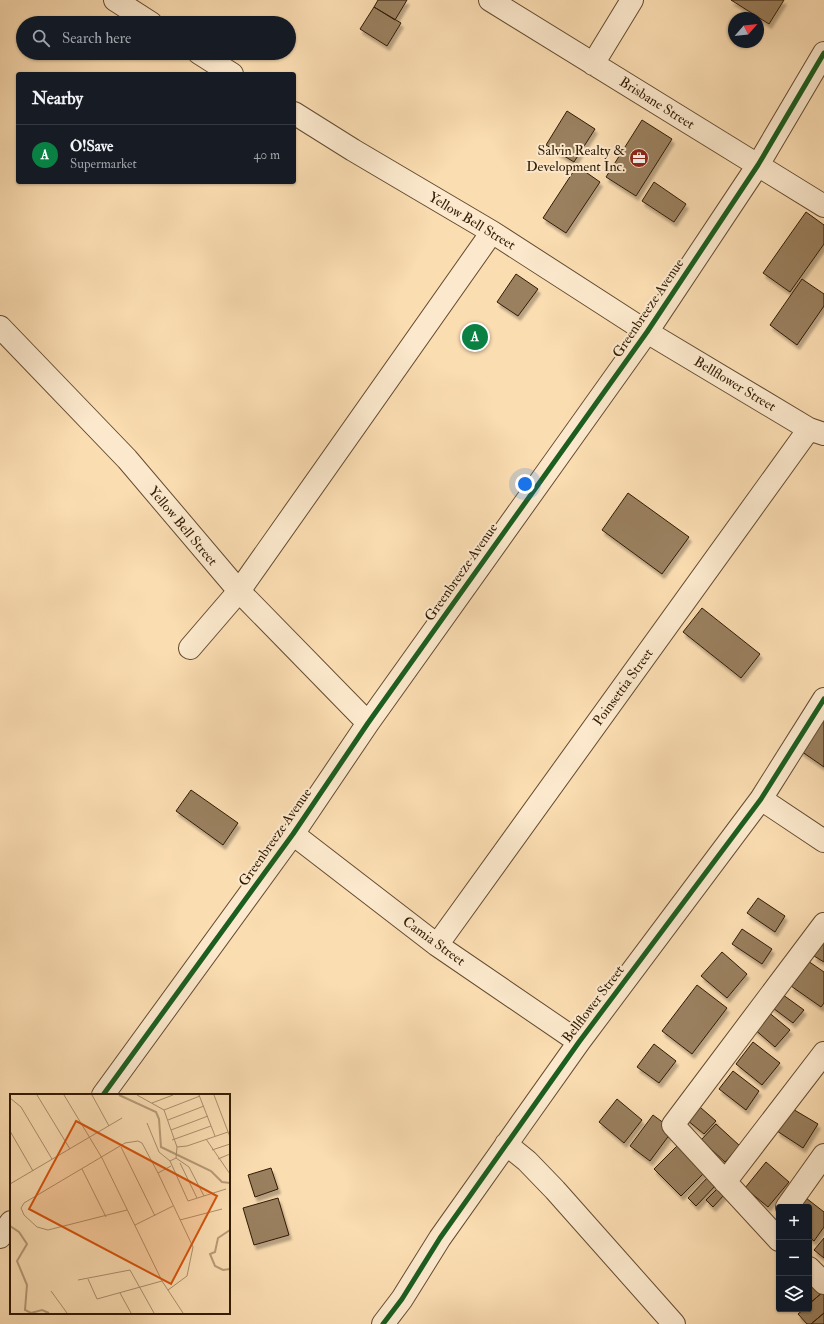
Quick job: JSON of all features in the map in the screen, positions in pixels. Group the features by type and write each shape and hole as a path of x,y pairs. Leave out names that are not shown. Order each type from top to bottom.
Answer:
{"street":[{"path":"115,0 141,16"},
{"name":"Brisbane Street","path":"490,0 824,206"},
{"path":"593,64 632,0"},
{"name":"Greenbreeze Avenue","path":"104,1094 293,834 368,723 647,332 758,165 824,53"},
{"path":"210,60 229,72"},
{"name":"Yellow Bell Street","path":"296,114 353,150 492,232 647,332"},
{"path":"190,648 239,591 492,232"},
{"name":"Yellow Bell Street","path":"0,327 127,459 239,591 368,723"},
{"name":"Bellflower Street","path":"647,332 817,431"},
{"name":"Poinsettia Street","path":"437,945 817,431"},
{"name":"Bellflower Street","path":"383,1324 402,1299 440,1238 579,1042 761,799 824,699"},
{"path":"761,799 824,841"},
{"name":"Camia Street","path":"293,834 437,945 579,1042"},
{"path":"776,1230 725,1182 672,1125 824,924"},
{"path":"725,1182 824,1053"},
{"path":"506,1144 555,1190 674,1324"},
{"path":"789,1204 824,1155"},
{"path":"0,1237 10,1223"},
{"path":"812,1271 824,1283"}],"building":[{"path":"378,0 407,0 395,20 374,7"},
{"path":"731,0 784,0 769,24 764,21 764,12 750,12"},
{"path":"374,7 401,23 387,46 360,29"},
{"path":"567,111 595,129 574,162 546,145"},
{"name":"Salvin Realty & Development Inc.","path":"642,120 672,139 636,196 606,177"},
{"path":"577,166 600,182 566,233 543,218"},
{"path":"654,182 686,204 674,222 642,201"},
{"path":"806,212 824,225 824,244 790,292 763,273"},
{"path":"516,274 538,289 518,316 497,302"},
{"path":"802,279 824,294 824,306 797,345 770,325"},
{"path":"628,493 689,537 662,574 602,530"},
{"path":"702,608 760,654 741,678 683,632"},
{"path":"824,715 824,767 798,749"},
{"path":"191,790 238,823 223,845 176,811"},
{"path":"758,898 785,916 775,932 747,913"},
{"path":"742,929 772,949 762,964 732,944"},
{"path":"824,940 824,962 814,956"},
{"path":"722,952 747,974 727,998 701,976"},
{"path":"808,961 824,972 824,1003 821,1007 791,986"},
{"path":"697,985 727,1008 692,1054 662,1031"},
{"path":"779,992 804,1010 793,1023 769,1005"},
{"path":"767,1011 790,1030 775,1047 753,1028"},
{"path":"753,1042 780,1063 762,1085 736,1064"},
{"path":"654,1044 676,1061 659,1083 637,1067"},
{"path":"733,1071 759,1091 746,1110 719,1089"},
{"path":"617,1099 642,1120 624,1143 599,1122"},
{"path":"693,1101 716,1121 704,1134 681,1115"},
{"path":"791,1108 818,1124 803,1148 777,1131"},
{"path":"653,1115 673,1130 650,1161 630,1146"},
{"path":"716,1124 740,1146 725,1162 701,1140"},
{"path":"679,1144 706,1171 681,1196 654,1169"},
{"path":"766,1162 789,1182 768,1207 745,1188"},
{"path":"271,1168 278,1189 255,1197 248,1175"},
{"path":"709,1176 717,1184 696,1206 688,1198"},
{"path":"718,1188 725,1194 713,1207 706,1200"},
{"path":"278,1198 289,1235 254,1245 243,1208"},
{"path":"806,1198 824,1212 824,1227 814,1241 812,1239 812,1204 801,1204"},
{"path":"824,1238 824,1258 814,1250"},
{"path":"812,1285 824,1291 812,1301"},
{"path":"824,1291 824,1313 811,1324 807,1324 798,1314 800,1312 812,1312 812,1301"},
{"path":"824,1313 824,1324 811,1324"}],"cycle path":[{"path":"104,1094 293,834 368,723 647,332 758,165 824,53"},
{"path":"383,1324 402,1299 440,1238 579,1042 761,799 824,699"}],"place":[{"name":"Salvin Realty & Development Inc.","path":"639,158"},
{"name":"O!Save","path":"475,337"}]}
